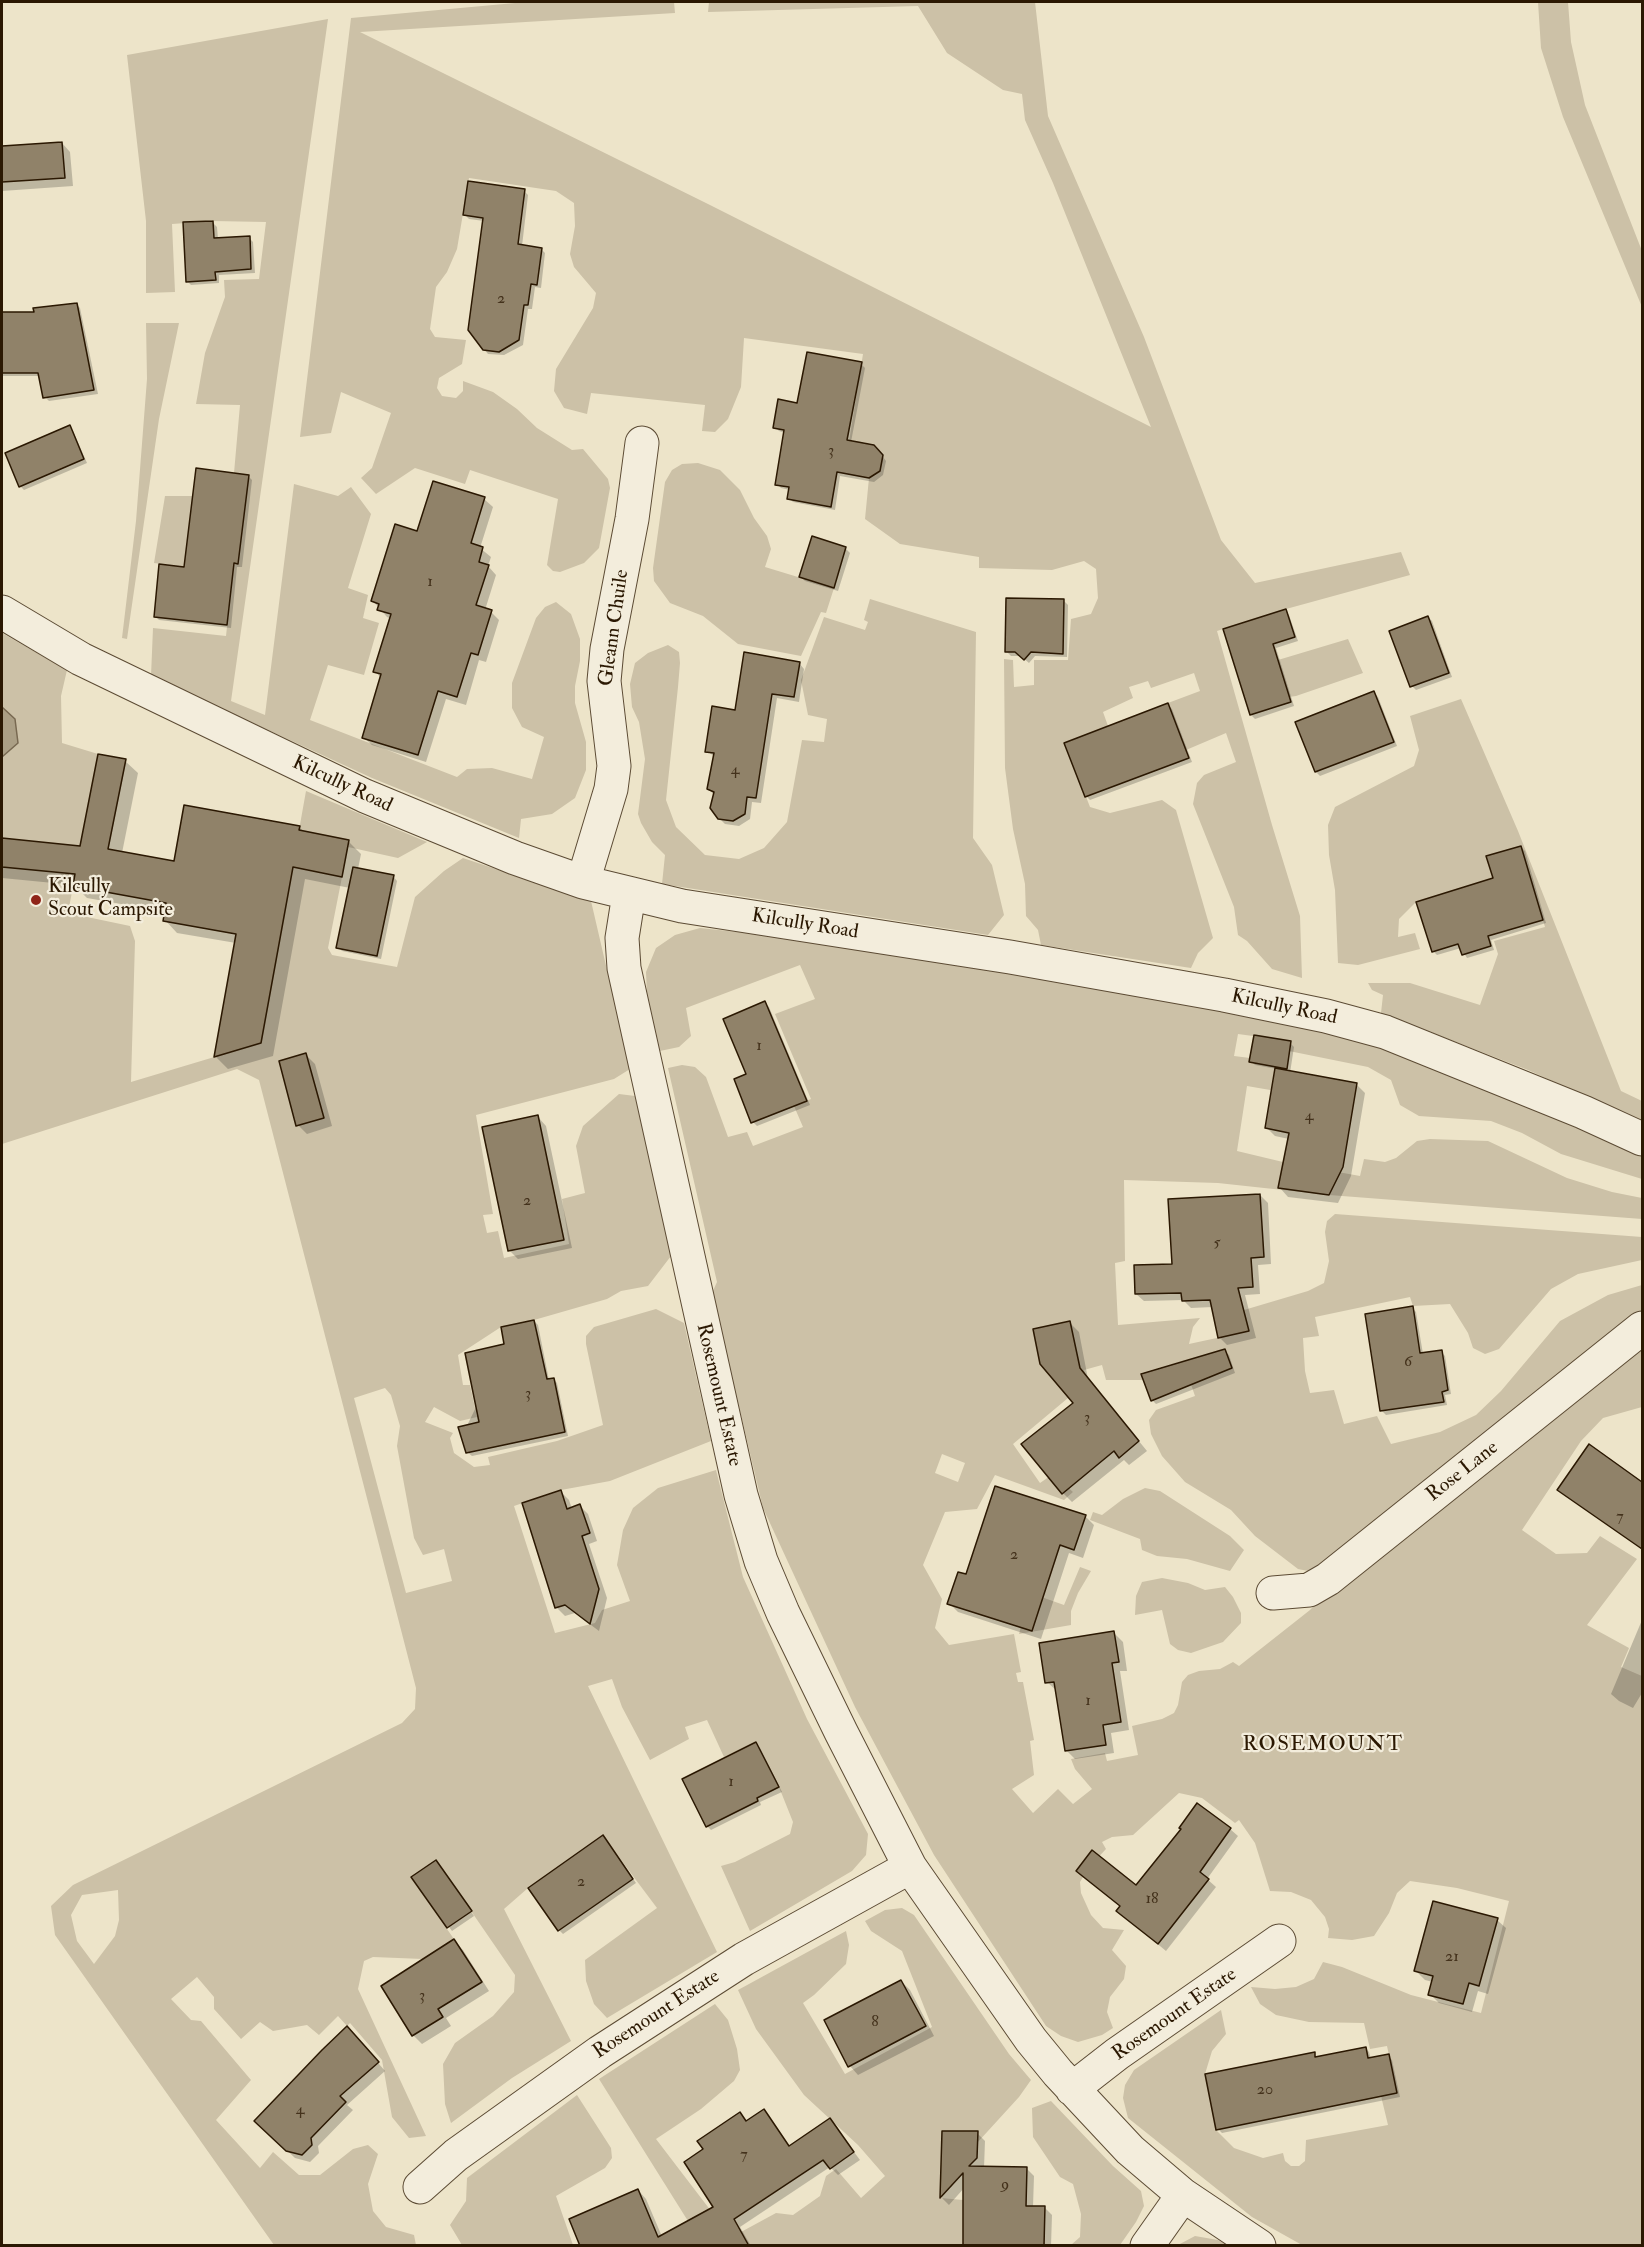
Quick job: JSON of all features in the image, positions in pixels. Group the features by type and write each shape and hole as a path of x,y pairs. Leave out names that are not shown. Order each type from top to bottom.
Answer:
{"street":[{"name":"Gleann Chuile","path":"583,882 608,800 614,766 604,681 632,519 642,443"},
{"name":"Kilcully Road","path":"2,612 81,659 365,796 504,854 583,882 682,906 1010,957 1224,995 1326,1016 1386,1032 1583,1112 1642,1139"},
{"name":"Rosemount Estate","path":"629,894 622,938 624,968 741,1496 761,1561 783,1613 910,1867 1031,2040 1072,2089 1130,2150 1183,2194 1259,2246"},
{"name":"Rose Lane","path":"1273,1593 1309,1590 1328,1579 1642,1328"},
{"name":"Rosemount Estate","path":"420,2187 456,2156 600,2052 744,1959 910,1867"},
{"name":"Rosemount Estate","path":"1072,2089 1279,1941"},
{"path":"1148,2246 1183,2194"}],"shaded area":[{"path":"526,2 674,2 675,13 360,32 1151,427 1053,183 1025,120 1022,94 1003,90 947,53 918,6 708,12 709,2 1035,2 1048,116 1144,337 1221,540 1255,583 1401,552 1410,575 1286,609 1217,631 1300,916 1302,978 1272,969 1247,941 1238,935 1234,907 1193,804 1197,783 1204,775 1236,762 1226,733 1186,750 1168,703 1200,691 1194,673 1151,688 1148,681 1129,687 1133,698 1103,712 1108,726 1065,743 1090,807 1110,813 1162,800 1176,810 1213,938 1198,953 1191,968 1041,945 1038,930 1026,916 1025,884 1013,829 1005,768 1004,659 1013,660 1014,687 1034,685 1034,660 1068,660 1071,619 1091,614 1098,598 1096,569 1084,561 1052,570 979,568 979,557 900,544 865,519 869,478 880,471 883,455 874,444 860,442 848,448 863,354 744,338 741,387 728,419 715,432 702,431 705,405 591,393 587,414 564,408 554,391 556,369 593,308 596,293 574,267 570,254 575,226 574,203 556,191 469,178 457,249 447,272 436,287 430,329 435,337 466,340 462,364 439,378 437,388 442,396 456,398 463,391 463,381 493,392 517,409 537,428 572,450 583,449 608,479 610,488 599,548 584,563 560,572 553,571 547,565 558,499 470,470 465,484 415,468 376,494 361,478 372,468 391,413 341,392 331,433 300,437 351,18"},
{"path":"1538,2 1568,2 1571,42 1585,105 1642,251 1642,307 1563,117 1541,48"},
{"path":"328,19 231,701 265,715 294,484 338,496 351,487 371,514 348,588 368,595 363,618 379,623 364,675 328,665 310,720 457,777 467,769 492,768 532,779 544,737 522,727 512,708 512,683 536,618 545,607 556,602 571,614 580,639 575,703 586,742 586,770 575,798 552,814 521,819 519,838 372,778 151,676 153,628 226,636 234,563 238,564 249,475 234,473 240,405 196,404 205,353 225,297 224,280 259,279 266,222 213,221 172,224 175,292 146,293 146,221 127,55"},
{"path":"146,323 179,323 159,419 127,639 122,638 136,521 147,379"},
{"path":"698,463 720,470 740,490 754,518 767,536 771,549 765,567 834,588 826,613 821,612 801,656 738,644 703,616 670,603 654,581 653,568 665,482 672,470 682,464"},
{"path":"165,496 193,496 184,567 154,563"},
{"path":"870,599 976,632 973,838 992,865 1004,915 988,935 662,884 665,855 652,842 638,814 645,759 639,722 632,707 630,684 635,663 648,653 668,645 679,652 678,687 666,800 676,827 705,855 739,859 764,848 787,822 802,740 824,742 827,719 808,715 801,680 824,617 865,630 868,622 864,620"},
{"path":"2,633 67,670 61,696 62,743 98,754 68,913 130,926 135,941 131,1082 261,1043 306,791 427,842 398,858 348,847 349,840 313,833 306,870 342,877 328,948 332,955 397,967 415,897 444,871 463,858 591,901 630,1069 614,1079 476,1115 493,1214 483,1215 487,1233 498,1231 504,1258 569,1244 562,1199 585,1193 576,1146 583,1126 619,1094 635,1096 671,1256 648,1286 621,1291 607,1299 501,1327 458,1355 463,1385 470,1385 477,1417 460,1421 434,1407 425,1422 453,1433 450,1438 454,1453 474,1467 490,1465 488,1457 557,1441 603,1425 586,1336 594,1327 656,1309 684,1323 711,1441 610,1481 561,1490 514,1506 555,1633 595,1623 602,1610 630,1601 617,1565 623,1530 633,1508 658,1488 716,1470 743,1577 807,1719 868,1834 866,1855 852,1871 750,1931 721,1866 735,1862 790,1834 793,1822 779,1787 756,1742 724,1757 707,1720 685,1727 689,1739 650,1760 622,1707 612,1679 588,1686 717,1952 607,2018 594,2004 586,1981 585,1960 657,1908 603,1836 528,1888 504,1909 571,2041 512,2078 451,2123 445,2104 443,2064 455,2043 493,2016 514,1992 515,1975 436,1860 411,1878 454,1939 423,1959 373,1957 364,1961 358,1989 426,2136 409,2138 392,2117 382,2060 350,2023 347,2026 338,2016 319,2035 307,2025 273,2031 260,2022 241,2039 214,2009 214,1997 197,1977 171,1999 191,2020 201,2021 251,2080 216,2120 260,2168 273,2152 299,2175 320,2175 353,2149 368,2145 378,2154 368,2184 373,2211 386,2227 414,2235 416,2245 274,2245 55,1935 51,1906 73,1885 402,1723 415,1709 416,1688 259,1080 237,1069 2,1144","holes":["385,1388 391,1395 400,1426 397,1446 414,1538 423,1555 444,1549 452,1581 406,1593 354,1398","118,1890 119,1920 115,1936 94,1964 77,1941 71,1915 82,1895"]},
{"path":"1348,639 1363,673 1289,697 1278,660"},
{"path":"1461,699 1518,831 1621,1091 1642,1101 1642,1122 1528,1070 1381,1013 1383,995 1372,990 1368,983 1410,983 1480,1005 1498,954 1494,941 1545,927 1521,846 1486,856 1493,878 1416,902 1399,919 1398,937 1415,933 1420,949 1358,965 1338,963 1335,890 1329,855 1328,825 1335,807 1414,766 1419,750 1410,716"},
{"path":"2,707 15,719 18,743 2,757"},
{"path":"700,928 794,938 1084,984 1318,1026 1426,1058 1642,1152 1642,1179 1561,1154 1522,1133 1491,1121 1419,1116 1400,1105 1391,1080 1368,1067 1289,1051 1290,1041 1238,1034 1234,1056 1250,1058 1249,1062 1280,1067 1276,1091 1247,1086 1237,1151 1360,1176 1364,1159 1385,1162 1396,1158 1417,1141 1430,1139 1488,1141 1567,1178 1612,1192 1642,1198 1642,1219 1329,1195 1218,1183 1124,1180 1125,1261 1115,1263 1118,1325 1200,1318 1193,1327 1189,1344 1249,1331 1244,1310 1308,1291 1324,1283 1329,1261 1325,1232 1327,1221 1335,1214 1642,1237 1642,1260 1578,1274 1551,1289 1499,1349 1485,1354 1473,1348 1468,1333 1450,1304 1413,1306 1410,1297 1315,1317 1319,1336 1303,1338 1305,1371 1310,1393 1334,1390 1344,1424 1377,1416 1391,1444 1440,1432 1476,1415 1501,1391 1560,1321 1608,1295 1642,1285 1642,1318 1323,1574 1298,1569 1255,1536 1231,1510 1185,1482 1162,1456 1151,1434 1149,1420 1156,1410 1195,1396 1183,1361 1141,1373 1143,1380 1106,1380 1102,1365 1084,1370 1086,1375 1068,1398 1013,1444 1040,1483 1053,1474 1073,1492 1064,1500 995,1475 977,1509 945,1512 923,1565 942,1599 935,1628 949,1645 1014,1634 1021,1672 1016,1673 1018,1682 1023,1682 1034,1740 1030,1741 1034,1775 1012,1789 1033,1813 1058,1789 1073,1804 1092,1789 1075,1769 1071,1759 1105,1753 1107,1761 1138,1755 1132,1726 1162,1719 1174,1713 1178,1705 1182,1682 1188,1675 1199,1671 1220,1669 1233,1662 1239,1666 1310,1610 1332,1587 1642,1335 1642,1407 1603,1418 1581,1441 1522,1530 1556,1554 1587,1553 1600,1536 1637,1559 1587,1625 1629,1648 1621,1667 1642,1676 1642,2245 1302,2245 1252,2217 1128,2118 1123,2098 1125,2085 1134,2070 1221,2010 1226,2034 1212,2051 1205,2074 1216,2130 1234,2148 1263,2158 1283,2153 1285,2161 1291,2166 1299,2166 1305,2161 1306,2140 1388,2125 1381,2096 1397,2093 1387,2046 1370,2049 1364,2023 1309,2022 1276,2015 1260,2004 1251,1987 1275,1989 1296,1987 1314,1979 1323,1962 1342,1967 1411,1995 1481,2013 1509,1901 1457,1888 1410,1881 1397,1893 1389,1913 1374,1936 1352,1940 1328,1938 1329,1929 1325,1917 1311,1900 1291,1892 1270,1891 1255,1843 1239,1820 1235,1823 1202,1798 1179,1793 1133,1835 1112,1837 1102,1842 1106,1849 1089,1867 1080,1882 1081,1893 1091,1915 1103,1928 1124,1930 1112,1950 1126,1966 1124,1979 1110,1997 1107,2012 1113,2028 1102,2035 1078,2042 1061,2036 1046,2026 934,1855 855,1707 763,1508 712,1293 717,1282 668,1068 682,1065 695,1067 706,1077 728,1137 747,1132 753,1146 803,1127 794,1106 811,1099 775,1014 815,999 800,965 686,1008 691,1036 679,1047 655,1052 646,972 656,948 675,935","holes":["942,1454 965,1463 958,1482 935,1473"]},
{"path":"1145,1488 1160,1491 1230,1536 1244,1550 1230,1571 1187,1559 1157,1556 1142,1550 1140,1539 1090,1520 1093,1512 1102,1515 1123,1499"},
{"path":"1080,1567 1091,1571 1071,1611 1071,1625 1019,1634 1030,1593 1064,1605"},
{"path":"1162,1578 1188,1583 1205,1590 1225,1587 1241,1613 1241,1623 1223,1642 1191,1653 1178,1650 1170,1644 1162,1610 1135,1615 1136,1596 1142,1582"},
{"path":"902,1908 914,1915 1009,2054 1031,2080 1019,2097 977,2143 977,2131 942,2131 941,2198 963,2200 963,2245 749,2245 741,2232 776,2213 793,2215 820,2196 826,2176 836,2169 861,2198 885,2176 858,2145 804,2095 756,2029 738,1990 846,1931 849,1945 846,1964 803,2003 845,2074 932,2027 902,1951 871,1931 865,1921 885,1910"},
{"path":"715,2004 728,2020 737,2049 740,2070 734,2081 701,2109 656,2139 711,2211 703,2245 599,2079"},
{"path":"577,2095 611,2148 612,2158 605,2168 556,2196 573,2245 462,2245 450,2225 466,2201 467,2178"},
{"path":"1051,2101 1113,2166 1141,2191 1144,2206 1120,2245 1071,2245 1080,2237 1081,2214 1073,2184 1060,2177 1033,2137 1032,2108"},
{"path":"1195,2236 1218,2240 1227,2245 1178,2245"}],"building":[{"path":"62,142 65,178 2,182 2,146"},
{"path":"468,181 525,189 518,244 542,248 537,285 531,284 528,305 524,305 519,340 499,352 483,350 468,330 483,218 463,215"},
{"path":"213,221 214,238 250,236 251,269 215,272 216,280 186,282 183,222"},
{"path":"77,303 94,390 43,398 38,373 2,373 2,312 34,312 33,308"},
{"path":"807,352 862,362 847,440 874,445 883,455 880,471 869,478 837,472 831,507 787,499 789,487 775,485 784,430 773,428 778,399 797,403"},
{"path":"70,425 84,459 19,487 5,453"},
{"path":"196,468 249,475 238,564 234,563 227,625 154,617 159,564 184,567"},
{"path":"433,481 485,497 471,543 483,547 479,562 489,565 476,605 492,610 478,655 471,653 457,697 438,691 418,755 362,738 381,674 373,672 391,614 377,610 379,604 371,601 395,524 417,531"},
{"path":"812,536 846,547 834,588 799,577"},
{"path":"1006,598 1064,599 1063,654 1031,652 1024,660 1015,652 1005,652"},
{"path":"1286,609 1295,637 1273,644 1291,702 1250,715 1223,629"},
{"path":"1428,616 1449,673 1410,687 1389,631"},
{"path":"744,652 800,662 794,697 772,694 756,798 747,797 745,814 733,821 718,819 710,808 714,792 707,789 714,753 705,752 712,706 735,710"},
{"path":"1374,691 1394,742 1315,772 1295,722"},
{"path":"1168,703 1189,758 1085,797 1064,743"},
{"path":"98,754 126,759 108,849 174,861 184,805 300,826 299,830 349,840 342,877 293,867 261,1043 214,1057 236,934 163,921 166,903 73,886 75,874 2,867 2,838 80,846"},
{"path":"1521,846 1543,920 1488,936 1491,946 1462,955 1458,944 1432,952 1416,902 1493,878 1486,856"},
{"path":"353,867 394,875 377,956 336,948"},
{"path":"765,1001 807,1101 751,1123 734,1079 746,1074 723,1019"},
{"path":"1254,1035 1291,1041 1287,1069 1249,1062"},
{"path":"306,1053 324,1118 296,1126 279,1061"},
{"path":"1275,1068 1357,1083 1343,1167 1329,1195 1278,1188 1289,1133 1265,1128"},
{"path":"538,1115 564,1240 508,1251 482,1127"},
{"path":"1260,1194 1264,1257 1251,1258 1253,1287 1238,1288 1249,1331 1218,1338 1210,1300 1182,1301 1181,1293 1135,1294 1134,1265 1172,1264 1168,1199"},
{"path":"1413,1306 1420,1353 1442,1350 1448,1390 1442,1392 1444,1402 1380,1411 1365,1314"},
{"path":"534,1320 547,1379 554,1378 565,1432 466,1453 458,1427 479,1422 465,1353 504,1344 501,1327"},
{"path":"1070,1321 1080,1368 1139,1441 1119,1458 1114,1451 1062,1494 1021,1444 1073,1403 1040,1364 1033,1329"},
{"path":"1225,1349 1232,1368 1151,1401 1141,1374"},
{"path":"1589,1444 1642,1482 1642,1549 1557,1490"},
{"path":"995,1486 1086,1515 1074,1550 1060,1545 1032,1631 947,1604 958,1572 966,1574"},
{"path":"561,1490 567,1509 580,1504 590,1533 582,1536 599,1589 590,1624 565,1605 555,1608 522,1503"},
{"path":"1114,1631 1119,1662 1112,1663 1121,1722 1103,1725 1106,1745 1065,1751 1054,1682 1045,1683 1039,1643"},
{"path":"756,1742 779,1787 757,1798 758,1801 706,1827 682,1779"},
{"path":"1197,1803 1231,1828 1200,1872 1209,1879 1158,1944 1116,1911 1120,1906 1076,1871 1092,1850 1136,1885 1181,1829 1179,1828"},
{"path":"603,1835 633,1879 558,1931 528,1888"},
{"path":"436,1860 472,1911 447,1928 411,1877"},
{"path":"1433,1901 1498,1918 1479,1986 1469,1983 1463,2004 1428,1995 1433,1976 1414,1971"},
{"path":"454,1939 482,1982 438,2009 443,2017 412,2036 381,1986"},
{"path":"901,1980 926,2026 848,2067 824,2020"},
{"path":"347,2026 379,2062 340,2096 346,2102 311,2138 312,2145 302,2155 286,2151 254,2121"},
{"path":"1366,2047 1368,2058 1389,2054 1397,2093 1216,2130 1205,2074 1315,2052 1315,2057"},
{"path":"764,2109 789,2146 830,2118 854,2152 830,2169 823,2160 734,2219 749,2246 580,2246 569,2219 638,2189 658,2237 713,2207 684,2162 703,2149 697,2141 740,2112 746,2121"},
{"path":"942,2131 978,2131 977,2158 969,2166 1027,2167 1026,2206 1045,2206 1044,2246 963,2246 963,2173 940,2198"}],"place":[{"name":"Kilcully Scout Campsite","path":"36,900"}],"district":[{"name":"ROSEMOUNT","path":"1323,1745"}]}
